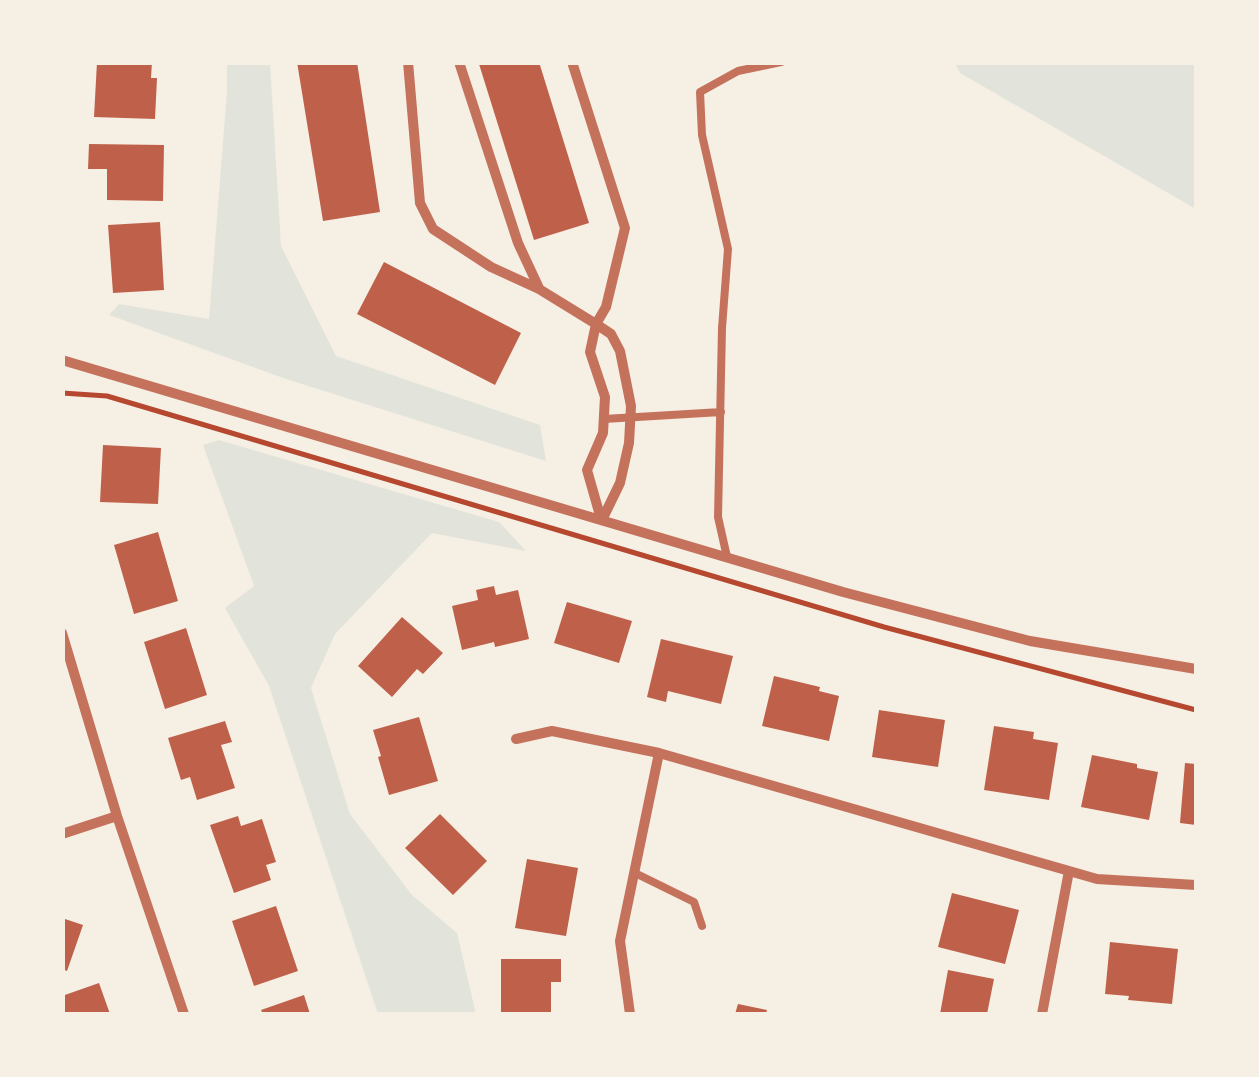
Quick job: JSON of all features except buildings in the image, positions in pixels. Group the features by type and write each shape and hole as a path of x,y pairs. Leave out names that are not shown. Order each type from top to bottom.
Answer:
{"street":[{"path":"408,62 420,202 433,229 491,267 540,289 596,324 610,334 620,351 631,406 629,443 620,483 602,520"},
{"path":"459,62 518,243 540,289"},
{"path":"572,62 625,228 606,307 596,324 590,352 605,397 604,434 587,470 602,520"},
{"path":"63,362 844,592 1030,642 1196,670"},
{"path":"62,633 117,816 184,1014"},
{"path":"516,740 552,731 660,753 1096,878 1196,885"},
{"path":"630,1014 620,941 660,753"},
{"path":"62,834 117,816"},
{"path":"1042,1014 1069,871"}],"lane":[{"path":"728,558 718,517 722,328 728,249 702,135 700,92 738,71 781,62"},
{"path":"604,419 721,412"},
{"path":"635,874 694,902 702,926"}],"path":[{"path":"62,393 107,396 884,628 1196,710"}],"shaded area":[{"path":"227,63 270,63 281,246 336,356 540,425 546,461 286,379 109,315 119,304 209,319"},
{"path":"955,63 1196,63 1196,209 960,73"},
{"path":"219,440 499,522 526,551 432,533 335,634 311,688 350,814 412,895 457,933 476,1014 378,1014 269,686 225,608 254,586 203,445"}]}
